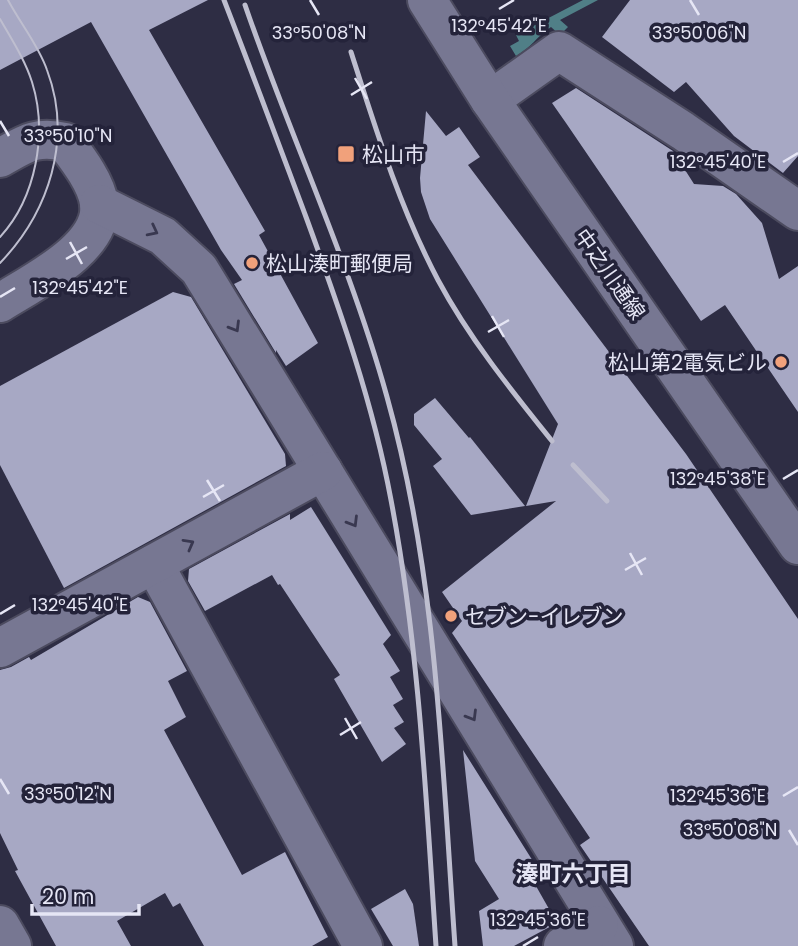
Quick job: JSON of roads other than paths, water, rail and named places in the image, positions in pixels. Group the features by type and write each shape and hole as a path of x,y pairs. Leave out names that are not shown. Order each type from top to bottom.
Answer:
{"street":[{"name":"中之川通線","path":"427,0 490,100 797,540"},
{"path":"490,100 559,51 683,131 798,211"},
{"path":"0,158 24,144 47,138 65,142 85,169 99,204 95,227 76,255 0,303"},
{"path":"99,204 163,236 199,269 606,936 563,946"},
{"path":"0,648 323,471"},
{"path":"154,564 363,946"},
{"path":"0,925 12,946"}],"tram line":[{"path":"0,263 32,221 43,198 52,173 58,122 44,61 8,0"},
{"path":"0,19 29,74 37,102 39,122 36,164 30,184 22,204 0,237"}],"railway":[{"path":"224,0 331,287 365,392 384,464 401,555 415,666 436,946"},
{"path":"245,5 356,298 387,397 404,464 417,532 435,670 455,946"},
{"path":"351,52 400,197 424,253 477,343 552,441"},
{"path":"573,465 607,501"}],"place":[{"name":"松山市","path":"346,154"},
{"name":"松山湊町郵便局","path":"252,263"},
{"name":"松山第2電気ビル","path":"781,362"},
{"name":"セブン-イレブン","path":"451,616"}],"district":[{"name":"湊町六丁目","path":"573,874"}]}
